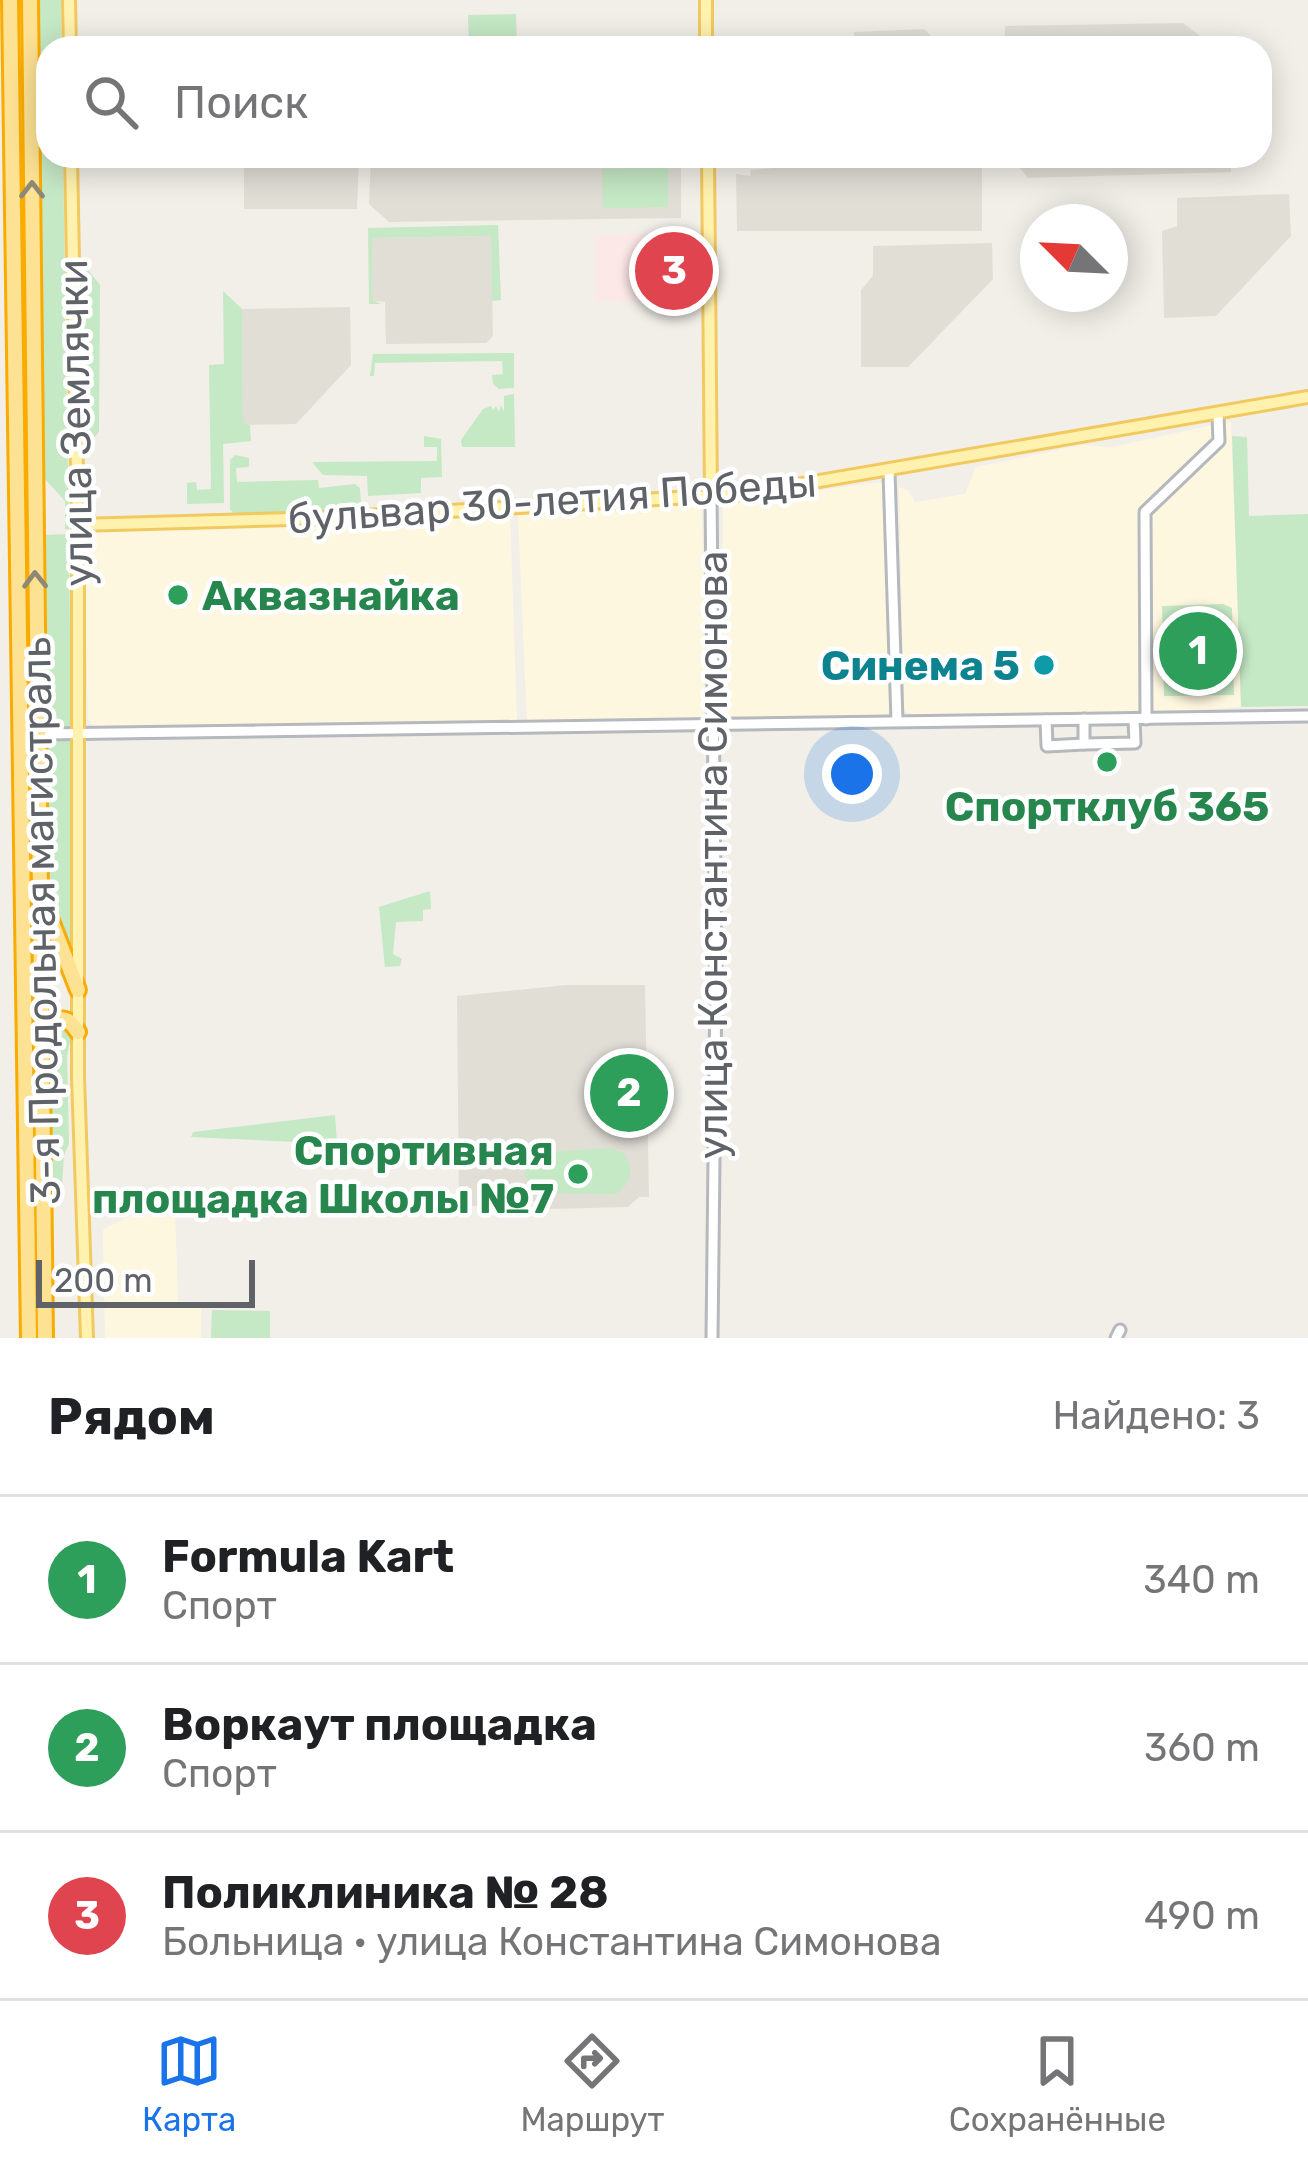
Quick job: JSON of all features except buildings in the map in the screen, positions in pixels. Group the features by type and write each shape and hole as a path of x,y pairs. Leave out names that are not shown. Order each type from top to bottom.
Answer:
{"highway":[{"name":"3-я Продольная магистраль","path":"10,0 35,1201 45,1338"},
{"name":"3-я Продольная магистраль","path":"29,1338 41,1042 30,0"},
{"path":"38,880 49,922 78,990"},
{"path":"41,1042 52,1021 61,1018 70,1021 78,1033"}],"main road":[{"path":"69,0 70,36"},
{"path":"706,0 706,36"},
{"name":"улица Землячки","path":"70,168 78,525 78,1033 87,1338"},
{"name":"улица Константина Симонова","path":"708,168 711,496"},
{"name":"бульвар 30-летия Победы","path":"78,525 328,518 711,496 889,472 1308,398"}],"street":[{"path":"1046,720 1047,746 1135,743 1140,719 1145,512 1219,441 1218,415"},
{"path":"889,472 896,721"},
{"name":"улица Константина Симонова","path":"711,496 712,1338"},
{"path":"37,739 43,734 1308,716"},
{"path":"1084,719 1084,744"}],"shaded area":[{"path":"1183,23 1200,36 1005,36 1005,26"},
{"path":"924,29 931,36 854,36 854,32"},
{"path":"244,168 359,168 357,209 244,209"},
{"path":"370,168 681,168 681,218 389,222 369,204"},
{"path":"982,168 982,231 737,231 736,174 750,176 751,170"},
{"path":"1020,168 1231,168 1231,172 1028,178"},
{"path":"1289,194 1291,236 1216,316 1164,318 1162,231 1177,226 1177,198"},
{"path":"656,234 664,240 682,237 683,302 595,301 595,236"},
{"path":"491,236 493,336 486,343 386,344 385,302 372,301 371,238"},
{"path":"992,243 993,279 908,367 861,367 861,290 873,276 873,246"},
{"path":"350,307 351,365 296,424 243,425 242,309"},
{"path":"1231,421 1241,707 1137,714 914,715 904,711 899,487 908,490 915,502 965,494 976,467 1082,445 1112,447"},
{"path":"882,482 887,486 893,711 884,717 767,718 730,716 722,711 723,503"},
{"path":"695,503 702,507 702,716 693,720 527,723 518,514"},
{"path":"510,513 517,723 103,730 88,718 84,542 93,530"},
{"path":"567,985 645,985 649,1197 639,1197 628,1207 548,1209 547,1202 519,1200 459,1208 457,996"},
{"path":"175,1209 178,1301 201,1303 201,1338 105,1338 103,1230 137,1212"}],"green space":[{"path":"37,0 61,0 62,36 37,36"},
{"path":"516,14 517,36 469,36 468,15"},
{"path":"19,149 25,154 36,1200 32,1113"},
{"path":"39,168 63,168 69,530 65,529 65,501 43,477"},
{"path":"668,168 668,207 603,208 602,169"},
{"path":"498,225 501,300 492,301 491,236 372,238 372,300 381,304 369,304 368,228"},
{"path":"80,271 89,271 100,285 99,432 93,439 82,432"},
{"path":"223,291 242,309 243,424 250,425 251,441 223,444 224,503 187,504 187,483 196,482 197,490 211,489 209,365 224,364"},
{"path":"514,353 514,388 499,389 493,384 492,375 503,374 502,361 375,363 374,376 370,376 373,354"},
{"path":"514,394 515,447 462,447 461,440 483,409 496,406 499,412 501,405 504,412 504,396"},
{"path":"424,436 441,439 442,477 421,478 421,493 368,496 367,476 323,475 312,462 437,461 437,447 424,447"},
{"path":"1232,436 1247,437 1249,516 1308,514 1308,706 1241,707"},
{"path":"235,455 249,458 249,467 236,468 237,482 318,480 319,488 355,484 361,503 356,510 234,514 230,509 230,460"},
{"path":"69,534 71,958 50,912 44,535"},
{"path":"1223,604 1232,608 1234,695 1164,696 1162,606"},
{"path":"430,891 431,909 423,910 423,921 396,922 393,954 402,959 400,966 385,967 379,907"},
{"path":"64,1025 71,1036 67,1056 69,1144 61,1201 51,1199 51,1034 56,1026"},
{"path":"335,1115 337,1144 191,1137 193,1132"},
{"name":"Спортивная площадка Школы №7","path":"610,1148 623,1153 630,1169 626,1185 616,1194 542,1193 525,1177 525,1163 532,1153"},
{"path":"212,1310 270,1311 270,1338 211,1338"}],"place":[{"name":"Поликлиника № 28","path":"674,271"},
{"name":"Аквазнайка","path":"178,595"},
{"name":"Formula Kart","path":"1198,651"},
{"name":"Синема 5","path":"1044,665"},
{"name":"Спортклуб 365","path":"1107,762"},
{"name":"Воркаут площадка","path":"629,1093"},
{"name":"Спортивная площадка Школы №7","path":"578,1174"}]}
